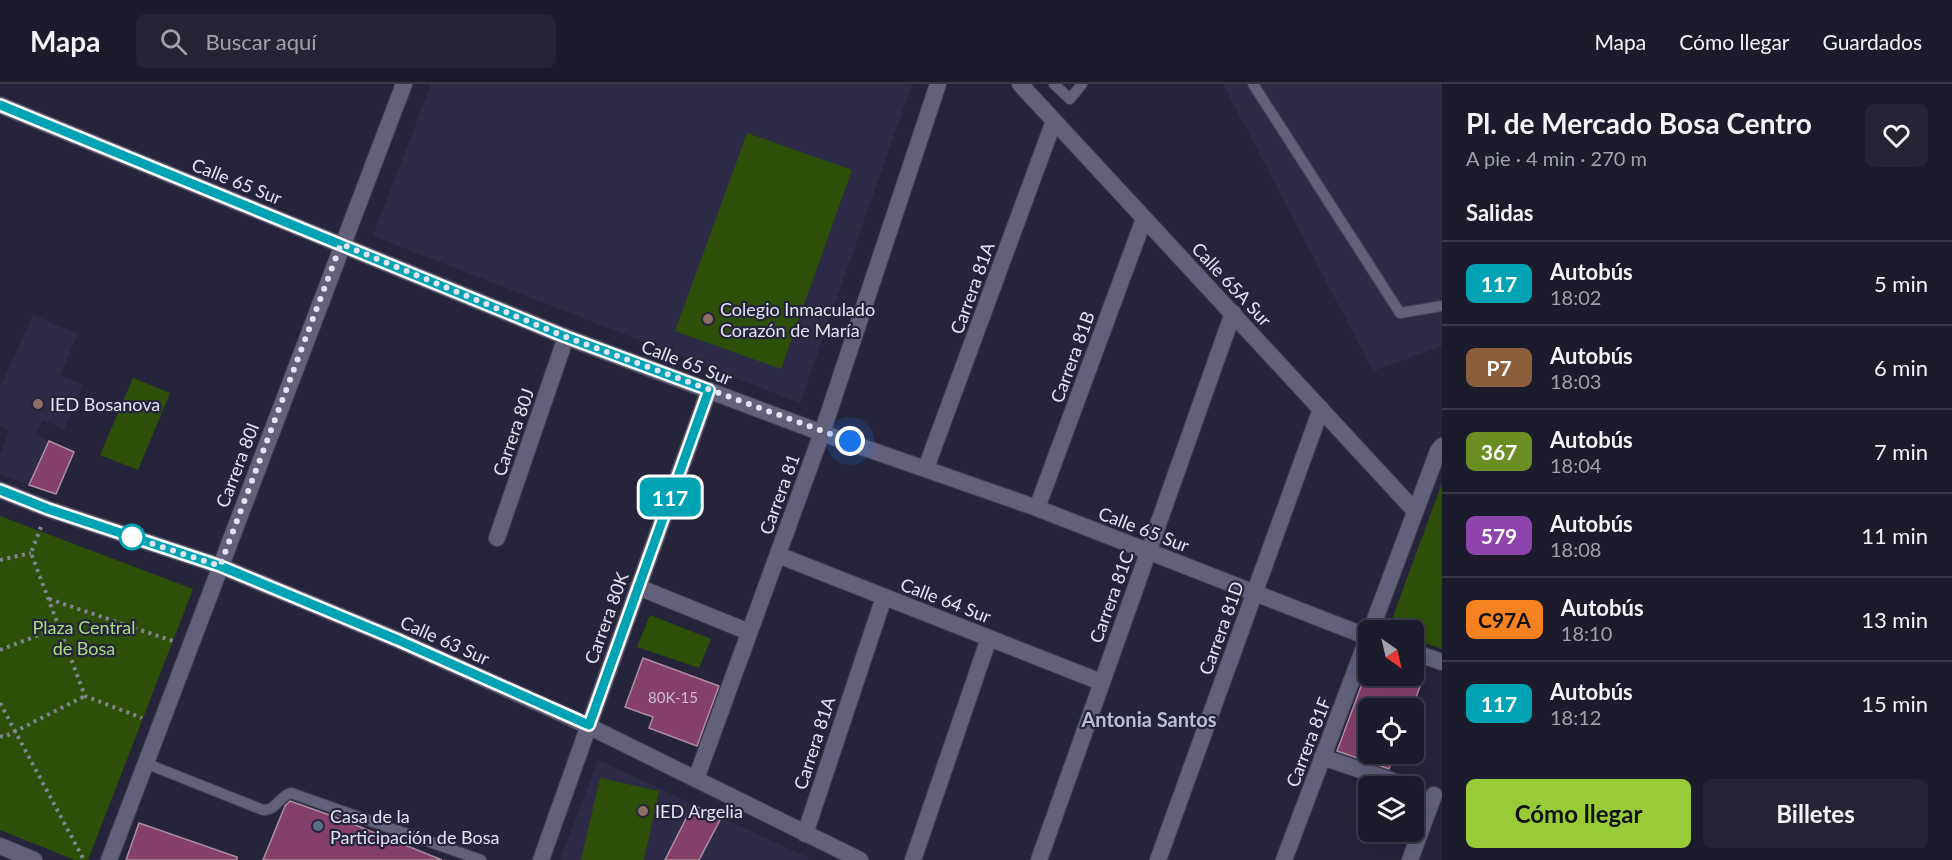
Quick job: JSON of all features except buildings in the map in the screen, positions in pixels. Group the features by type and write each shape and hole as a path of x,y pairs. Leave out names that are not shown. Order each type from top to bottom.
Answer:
{"street":[{"name":"Carrera 80I","path":"109,860 341,244 404,84"},
{"name":"Carrera 81","path":"696,779 822,432 938,84"},
{"name":"Calle 65A Sur","path":"1020,84 1415,511"},
{"name":"Calle 65 Sur","path":"0,105 566,337 822,432 1037,508 1358,633"},
{"name":"Carrera 81A","path":"926,468 1054,121"},
{"name":"Carrera 81B","path":"1037,508 1144,219"},
{"name":"Carrera 81C","path":"1039,860 1233,313"},
{"name":"Carrera 80J","path":"497,538 566,337"},
{"name":"Carrera 80K","path":"541,860 709,390"},
{"name":"Carrera 81D","path":"1158,860 1321,409"},
{"path":"1375,620 1442,446"},
{"name":"Calle 63 Sur","path":"0,490 48,509 220,566 398,640 589,725 860,860"},
{"name":"Calle 64 Sur","path":"778,555 1101,682"},
{"path":"638,587 749,632"},
{"name":"Carrera 81A","path":"805,834 884,597"},
{"path":"913,860 989,638"},
{"path":"1424,656 1442,662"},
{"name":"Carrera 81F","path":"1284,860 1358,663"},
{"path":"1322,758 1377,776"},
{"path":"1410,860 1438,796"},
{"path":"0,846 34,860"}],"lane":[{"path":"1054,84 1070,99 1082,84"},
{"path":"1253,84 1400,313 1442,306"},
{"path":"145,763 263,810 272,808 282,797 291,793 481,860"}],"path":[{"path":"44,520 31,554 86,696 159,725"},
{"path":"0,560 31,554"},
{"path":"49,598 189,646"},
{"path":"0,650 60,627"},
{"path":"0,736 4,737 86,696"},
{"path":"0,703 84,860"}],"shaded area":[{"name":"Colegio Inmaculado Corazón de María","path":"431,84 912,84 800,403 373,236"},
{"path":"1223,84 1442,84 1442,346 1373,371"},
{"name":"IED Bosanova","path":"33,315 78,334 60,375 83,385 64,429 43,420 36,435 49,441 29,485 0,474 0,453 10,431 0,426 0,388"},
{"name":"IED Argelia","path":"598,760 809,858 808,860 560,860"}],"green space":[{"path":"747,133 852,170 781,369 675,331"},
{"path":"133,378 170,393 138,470 100,455"},
{"path":"1442,483 1442,649 1424,643 1424,620 1392,620"},
{"name":"Plaza Central de Bosa","path":"0,516 193,589 88,860 75,860 0,830"},
{"path":"650,615 711,639 699,668 637,647"},
{"path":"600,778 659,791 644,860 581,860"}],"bus line":[{"name":"117","path":"0,105 566,337 709,390 589,725 398,640 220,566 48,509 0,490"}],"place":[{"name":"Colegio Inmaculado Corazón de María","path":"708,319"},
{"name":"IED Bosanova","path":"38,404"},
{"name":"IED Argelia","path":"643,811"},
{"name":"Casa de la Participación de Bosa","path":"318,826"}],"district":[{"name":"Antonia Santos","path":"1149,719"}],"route":[{"path":"132,537 220,566 341,244 566,337 850,441"}]}
